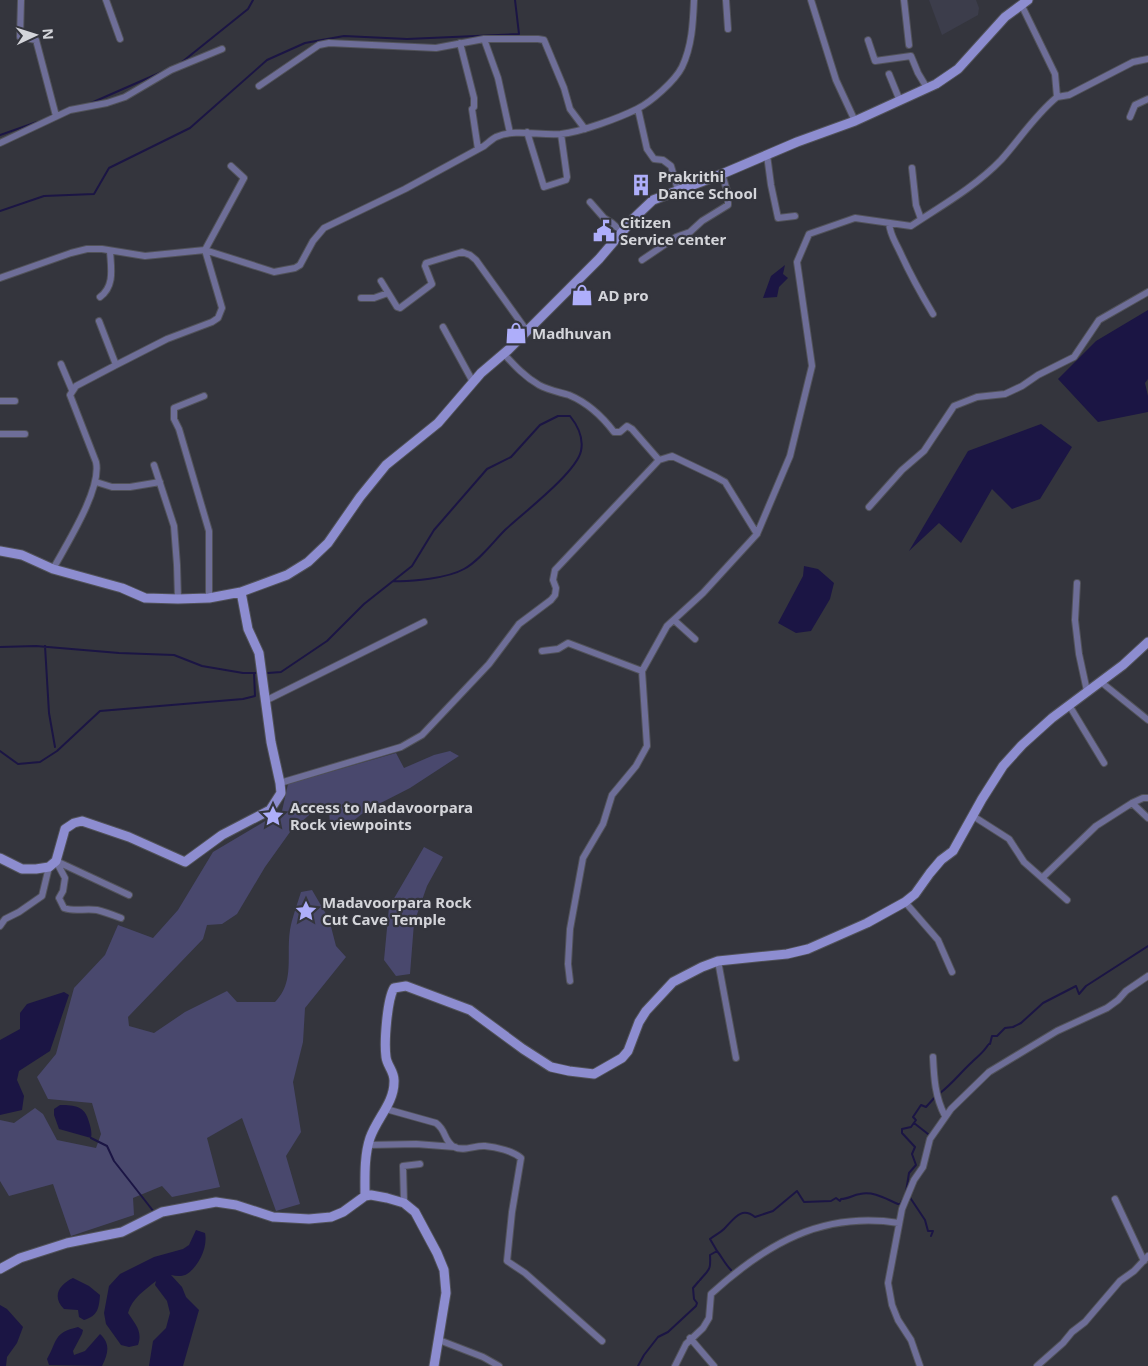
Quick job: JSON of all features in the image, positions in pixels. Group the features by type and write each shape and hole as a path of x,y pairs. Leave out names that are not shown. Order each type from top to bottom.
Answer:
{"main road":[{"path":"0,551 22,554 53,569 122,588 145,598 209,598 241,592 287,575 308,562 328,543 360,497 386,465 438,423 481,373 504,354 599,260 634,218 653,200 722,174 797,142 854,122 927,88 958,69 1005,17 1024,2"},
{"path":"0,858 22,869 52,864 65,829 74,823 82,821 130,837 185,862 222,835 270,810 281,793 280,783 271,742 259,653 248,629 241,592"},
{"path":"365,1196 370,1136 386,1109 395,1081 386,1058 389,1005 394,988 406,986 470,1010 551,1068 594,1074 622,1058 628,1051 639,1022 668,986 702,966 718,960 787,954 808,949 867,923 905,902 915,894 936,866 953,851 1003,766 1028,740 1148,642"},
{"path":"0,1269 20,1258 67,1243 122,1232 162,1212 224,1202 274,1218 309,1219 331,1217 344,1212 365,1196 371,1195 404,1204 415,1212 444,1270 446,1293 434,1366"}],"street":[{"path":"21,0 20,37 36,40 56,116"},
{"path":"106,0 120,38"},
{"path":"0,278 87,249 145,256 205,250 274,272 295,268 300,265 313,241 324,228 405,189 478,149 495,137 510,133 527,132 561,134 585,128 638,109 663,90 681,68 692,37 694,0"},
{"path":"726,0 728,29"},
{"path":"811,0 836,80 854,122"},
{"path":"904,0 909,45"},
{"path":"1024,2 1055,74 1058,97"},
{"path":"259,86 319,45 329,43 436,48 484,39 538,39 544,40 564,88 570,109 585,128"},
{"path":"484,39 498,78 510,133"},
{"path":"868,40 875,61 911,56 927,88"},
{"path":"460,43 474,98 472,109 478,149"},
{"path":"0,142 70,110 107,103 125,97 171,70 222,48"},
{"path":"570,981 568,964 570,929 583,858 603,824 612,795 636,766 647,746 642,671 666,626 703,593 756,534 790,456 812,366 797,262 809,234 855,218 911,226 971,185 1000,161 1043,109 1058,97 1069,95 1133,62 1148,59"},
{"path":"889,74 900,102"},
{"path":"1130,117 1135,105 1148,100"},
{"path":"638,109 647,149 654,159 663,160 671,166 678,190"},
{"path":"527,132 544,187 562,182 567,177 561,134"},
{"path":"767,155 778,218 795,216"},
{"path":"53,569 78,523 96,482 98,468 70,395 72,390 76,386 167,339 218,318 222,308 205,250 244,178 231,166"},
{"path":"912,168 916,205 921,220"},
{"path":"642,260 676,237 690,232 702,221 728,205 728,194 722,174"},
{"path":"590,202 604,218 622,232"},
{"path":"889,223 890,234 909,274 933,314"},
{"path":"100,297 106,293 112,279 110,251"},
{"path":"381,280 398,308 402,308 431,287 432,284 425,266 426,263 462,252 476,260 527,331"},
{"path":"869,507 902,470 924,451 954,406 977,397 1005,394 1074,357 1099,320 1148,292"},
{"path":"361,298 374,298 388,293"},
{"path":"99,320 116,365"},
{"path":"443,327 473,382"},
{"path":"504,354 520,373 540,386 585,403 614,432 620,432 627,426 632,429 659,460"},
{"path":"61,364 72,390"},
{"path":"204,396 174,408 174,420 179,429 209,531 209,598"},
{"path":"0,401 15,401"},
{"path":"0,434 25,434"},
{"path":"280,783 401,747 422,734 489,664 519,624 551,600 555,595 556,588 553,580 555,570 659,460 672,456 725,482 756,534"},
{"path":"154,466 174,526 178,599"},
{"path":"96,482 112,487 130,487 160,482"},
{"path":"1077,582 1075,620 1079,654 1087,691"},
{"path":"674,620 695,640"},
{"path":"265,701 424,622"},
{"path":"542,651 558,648 568,643 642,671"},
{"path":"1101,682 1148,720"},
{"path":"1069,705 1104,763"},
{"path":"1042,878 1096,826 1132,803 1142,798 1148,798"},
{"path":"1132,803 1148,818"},
{"path":"973,816 1009,839 1024,862 1067,900"},
{"path":"52,864 129,895"},
{"path":"52,864 65,878 63,891 59,898 64,908 72,911 82,909 97,910 121,918"},
{"path":"0,926 5,919 42,896 52,864"},
{"path":"905,902 938,940 952,972"},
{"path":"718,960 736,1058"},
{"path":"920,1366 911,1340 898,1320 892,1305 888,1284 899,1222 909,1190 922,1166 930,1140 945,1116 970,1088 989,1072 1057,1031 1107,1008 1126,991 1148,976"},
{"path":"932,1057 935,1091 938,1104 945,1116"},
{"path":"386,1109 436,1123 442,1128 447,1140 455,1147"},
{"path":"368,1145 416,1144 461,1149 484,1146 516,1154 522,1158 512,1212 507,1261 525,1272 602,1341"},
{"path":"404,1204 404,1166 420,1164"},
{"path":"1036,1366 1085,1322 1120,1281 1134,1271 1146,1258 1116,1199"},
{"path":"675,1366 690,1338 703,1328 709,1318 711,1294 727,1279 763,1252 793,1236 832,1224 866,1219 899,1222"},
{"path":"690,1338 714,1366"},
{"path":"438,1340 499,1366"}],"shaded area":[{"path":"929,0 976,0 979,8 978,15 942,35"},
{"path":"785,265 783,274 788,278 779,287 777,297 763,298 771,276"},
{"path":"1148,310 1148,379 1145,383 1148,396 1148,412 1098,422 1058,379 1096,341"},
{"path":"1041,424 1072,447 1040,499 1012,509 992,489 961,543 939,523 909,551 968,451"},
{"path":"804,566 818,569 834,583 830,599 811,631 796,633 778,623 803,576"},
{"path":"450,751 459,756 410,788 367,810 339,832 330,826 329,809 317,808 290,832 265,867 237,914 222,924 207,925 203,939 128,1017 129,1026 154,1033 185,1012 227,991 237,1002 275,1002 285,986 287,977 289,940 293,916 301,892 312,890 329,919 336,946 346,957 305,1008 303,1042 293,1082 301,1132 286,1156 300,1204 276,1211 242,1118 207,1138 220,1187 172,1197 162,1186 133,1198 134,1215 71,1236 53,1184 9,1196 0,1181 0,1120 14,1123 35,1108 43,1114 57,1140 96,1148 101,1134 92,1103 48,1099 37,1077 56,1054 74,988 105,955 118,925 153,938 178,910 213,852 282,811 288,784 396,753 404,768 434,755"},
{"path":"424,847 443,857 427,886 414,923 410,974 396,976 384,960 389,907"},
{"path":"64,992 69,995 50,1051 19,1071 17,1080 24,1096 22,1110 0,1115 0,1040 20,1029 20,1013 27,1004"},
{"path":"60,1105 75,1106 85,1113 90,1126 91,1138 59,1129 54,1109"},
{"path":"196,1230 205,1233 206,1238 202,1256 187,1274 181,1276 171,1275 182,1287 186,1297 199,1310 183,1366 149,1366 153,1341 166,1328 170,1313 167,1301 155,1285 156,1281 139,1295 128,1313 139,1332 138,1345 129,1347 121,1345 106,1324 104,1313 109,1286 120,1274 154,1257 183,1249 189,1245"},
{"path":"73,1278 89,1286 100,1295 97,1311 84,1320 79,1317 78,1310 64,1309 58,1300 61,1287"},
{"path":"0,1305 7,1309 23,1327 17,1343 7,1357 6,1366 0,1366"},
{"path":"78,1327 83,1330 73,1351 74,1355 85,1351 100,1334 107,1345 106,1357 102,1366 49,1365 47,1359 57,1338 64,1332"}],"waterway":[{"path":"182,62 248,9 253,0"},
{"path":"0,211 44,196 94,194 109,168 190,128 267,60 305,43 344,36 407,39 519,34 515,0"},
{"path":"91,103 164,71"},
{"path":"0,135 37,122"},
{"path":"268,673 281,672 327,641 364,604 412,566 434,530 487,469 511,457 540,425 558,416 570,416 581,436 582,446 577,460 560,481 505,530 481,556 464,569 449,575 420,580 410,581 401,581 393,581"},
{"path":"0,647 36,646 119,653 174,655 202,666 243,673 256,673"},
{"path":"45,646 49,713 55,747"},
{"path":"0,751 18,764 40,762 57,751 100,711 243,699 255,696 254,673"},
{"path":"989,1044 992,1036 997,1036 1005,1028 1021,1023 1043,1003 1076,986 1079,994 1086,986 1148,946"},
{"path":"940,1093 988,1045"},
{"path":"915,1119 913,1117 921,1105 926,1107 936,1096"},
{"path":"906,1192 909,1173 916,1165 912,1154 915,1147 902,1133 902,1129 911,1127 916,1120"},
{"path":"914,1123 928,1134"},
{"path":"91,1138 107,1146 114,1161 154,1212"},
{"path":"700,1280 709,1269 710,1255 717,1251 710,1239 738,1215 746,1213 755,1217 773,1211 797,1191 804,1202 831,1201 836,1198 840,1201 841,1199 865,1193 880,1196 898,1204 903,1199"},
{"path":"909,1196 925,1220 928,1231 933,1231 931,1236"},
{"path":"717,1251 731,1270"},
{"path":"638,1366 658,1337 668,1332 696,1306 693,1288 699,1281"}],"place":[{"name":"Prakrithi Dance School","path":"641,185"},
{"name":"Citizen Service center","path":"604,231"},
{"name":"AD pro","path":"582,295"},
{"name":"Madhuvan","path":"516,333"},
{"name":"Access to Madavoorpara Rock viewpoints","path":"273,816"},
{"name":"Madavoorpara Rock Cut Cave Temple","path":"306,911"}]}
